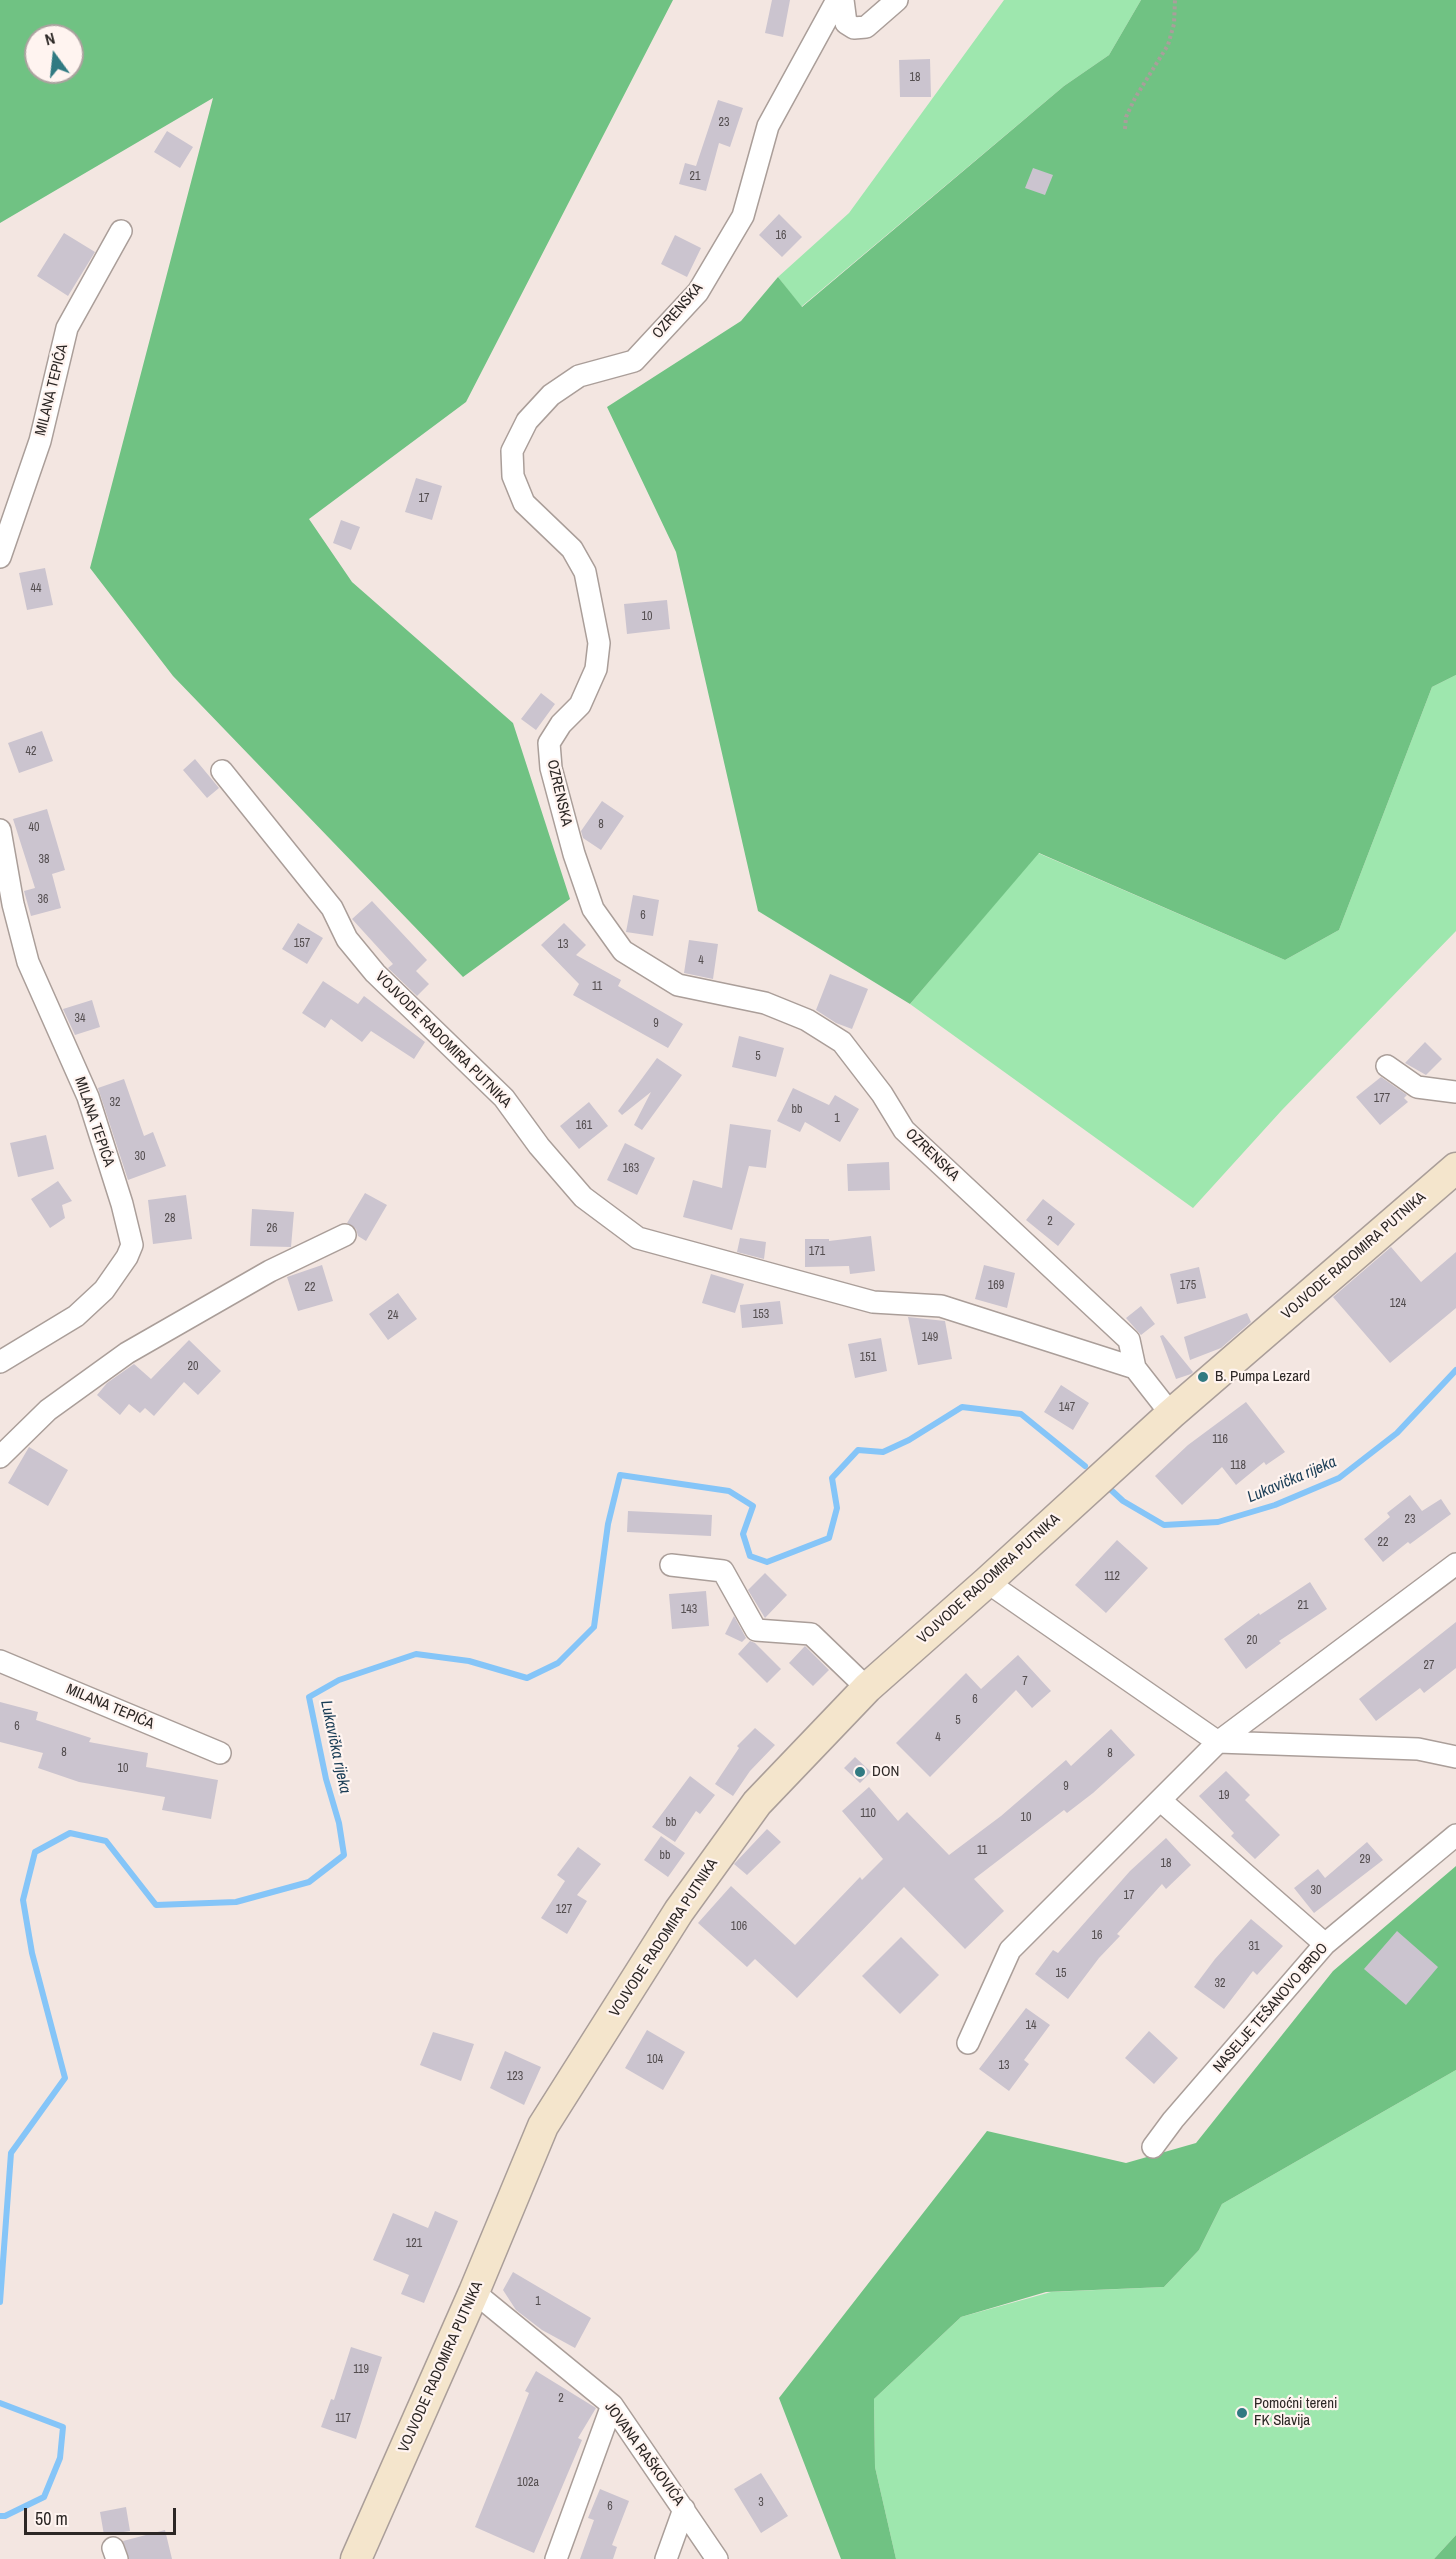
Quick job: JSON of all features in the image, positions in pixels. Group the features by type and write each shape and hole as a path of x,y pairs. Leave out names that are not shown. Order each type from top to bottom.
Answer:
{"main road":[{"name":"VOJVODE RADOMIRA PUTNIKA","path":"356,2559 474,2292 543,2126 679,1911 757,1803 867,1688 1171,1414 1456,1168"}],"street":[{"name":"OZRENSKA","path":"837,0 768,126 743,216 698,292 634,361 579,376 551,395 527,422 512,452 513,476 524,503 572,549 585,572 599,643 596,669 580,705 561,724 549,743 551,768 574,854 593,909 623,951 678,985 765,1003 807,1020 842,1042 882,1094 904,1130 1129,1340 1135,1368"},
{"path":"843,0 846,22 854,28 866,27 897,0"},
{"name":"MILANA TEPIĆA","path":"0,557 40,441 67,328 121,231"},
{"name":"VOJVODE RADOMIRA PUTNIKA","path":"222,771 332,908 347,939 375,973 504,1098 539,1146 583,1197 638,1238 873,1302 941,1306 1135,1368"},
{"name":"MILANA TEPIĆA","path":"0,830 13,904 28,962 88,1097 132,1245 127,1257 104,1290 76,1316 0,1362"},
{"path":"1387,1066 1417,1087 1456,1092"},
{"path":"0,1457 48,1410 128,1353 270,1271 345,1234"},
{"path":"1135,1368 1171,1414"},
{"path":"968,2043 1010,1950 1218,1742 1456,1564"},
{"path":"671,1565 723,1571 756,1630 811,1635 867,1688"},
{"path":"987,1582 1218,1742 1418,1749 1456,1757"},
{"name":"MILANA TEPIĆA","path":"0,1661 220,1754"},
{"path":"1160,1800 1325,1944"},
{"name":"NASELJE TEŠANOVO BRDO","path":"1154,2148 1173,2120 1325,1944 1456,1835"},
{"name":"JOVANA RAŠKOVIĆA","path":"474,2292 612,2405 717,2559"},
{"path":"555,2559 612,2405"},
{"path":"666,2559 684,2509"}],"path":[{"path":"1125,129 1126,117 1135,98 1168,45 1174,24 1175,0"}],"green space":[{"path":"0,0 673,0 466,402 309,519 352,582 513,723 570,899 463,977 173,676 90,568 213,98 0,223"},
{"path":"1004,0 1141,0 1109,55 1064,86 801,307 778,277 849,213"},
{"path":"1141,0 1456,0 1456,675 1432,687 1339,930 1285,960 1039,853 910,1004 758,911 676,552 607,407 741,321 778,277 802,307 1064,86 1109,55"},
{"path":"1456,675 1456,931 1282,1110 1193,1208 910,1004 1038,853 1285,960 1339,930 1432,687"},
{"path":"1456,1866 1456,2070 1222,2204 1199,2250 1164,2287 1046,2292 961,2317 874,2399 875,2467 896,2559 841,2559 779,2398 987,2131 1126,2163 1196,2143 1333,1971"},
{"path":"1456,2070 1456,2535 1434,2559 896,2559 875,2467 874,2399 961,2317 1051,2292 1164,2287 1199,2250 1222,2204"},
{"path":"1456,2535 1456,2559 1434,2559"}],"building":[{"path":"772,0 790,0 783,37 765,33"},
{"path":"930,59 931,97 900,97 899,60"},
{"path":"718,100 743,108 730,147 719,143 706,191 679,184 685,163 696,166"},
{"path":"167,131 193,147 180,168 154,152"},
{"path":"1033,168 1053,175 1045,195 1025,188"},
{"path":"779,214 802,237 782,257 759,235"},
{"path":"64,233 95,252 68,296 37,276"},
{"path":"675,235 701,248 687,277 661,264"},
{"path":"416,478 442,486 432,520 405,512"},
{"path":"341,520 360,527 351,550 333,543"},
{"path":"45,568 53,605 27,610 19,573"},
{"path":"667,600 670,629 627,634 624,604"},
{"path":"541,693 555,704 536,730 521,719"},
{"path":"42,731 53,761 19,773 8,743"},
{"path":"195,759 219,788 207,798 183,770"},
{"path":"602,801 624,816 601,850 583,838 581,831"},
{"path":"47,809 65,870 52,874 61,908 31,916 24,891 35,888 13,819"},
{"path":"633,895 659,900 653,936 626,932"},
{"path":"372,901 427,960 416,971 429,984 417,996 388,968 393,964 352,919"},
{"path":"298,923 323,938 307,964 282,949"},
{"path":"564,923 586,945 576,955 621,980 618,986 683,1024 668,1048 573,995 579,984 541,945"},
{"path":"689,940 718,944 713,979 684,973"},
{"path":"830,974 868,989 852,1029 836,1023 816,1010"},
{"path":"323,981 358,1004 364,996 425,1042 414,1059 371,1031 362,1042 331,1019 325,1028 302,1013"},
{"path":"92,1000 100,1027 75,1035 63,1009"},
{"path":"739,1036 784,1048 776,1077 732,1067"},
{"path":"1425,1042 1442,1059 1426,1075 1405,1063"},
{"path":"657,1058 682,1075 642,1130 634,1125 651,1092 622,1115 618,1111"},
{"path":"1381,1077 1407,1095 1404,1098 1408,1102 1380,1125 1356,1097"},
{"path":"124,1079 144,1136 153,1132 166,1166 128,1180 98,1088"},
{"path":"793,1088 829,1105 835,1095 859,1109 840,1142 805,1122 800,1132 777,1121"},
{"path":"589,1102 608,1126 579,1149 560,1126"},
{"path":"730,1124 771,1130 766,1168 749,1166 732,1230 683,1217 693,1180 722,1188"},
{"path":"46,1135 54,1169 18,1177 10,1143"},
{"path":"625,1143 655,1158 637,1195 607,1180"},
{"path":"889,1162 890,1190 848,1191 847,1164"},
{"path":"58,1181 72,1201 62,1205 65,1218 50,1228 31,1199"},
{"path":"365,1193 387,1205 366,1241 358,1236 356,1229 347,1223"},
{"path":"186,1195 192,1239 153,1244 148,1200"},
{"path":"1043,1199 1075,1224 1058,1246 1026,1220"},
{"path":"252,1209 294,1212 291,1247 250,1246"},
{"path":"871,1236 875,1271 850,1274 849,1266 805,1267 805,1239 829,1239 829,1241"},
{"path":"740,1238 766,1242 764,1259 737,1252"},
{"path":"1391,1247 1421,1282 1456,1252 1456,1308 1390,1363 1333,1297"},
{"path":"322,1265 333,1301 298,1311 287,1277"},
{"path":"984,1265 1015,1273 1007,1308 975,1299"},
{"path":"1199,1267 1206,1298 1177,1304 1170,1274"},
{"path":"711,1274 744,1284 735,1313 702,1303"},
{"path":"398,1293 417,1319 388,1340 369,1314"},
{"path":"780,1301 783,1324 742,1328 740,1305"},
{"path":"1141,1306 1155,1324 1141,1335 1126,1318"},
{"path":"1247,1313 1251,1322 1221,1348 1190,1360 1184,1337"},
{"path":"908,1317 945,1321 952,1359 918,1365"},
{"path":"1163,1335 1193,1372 1191,1374 1176,1379 1160,1336"},
{"path":"881,1338 887,1371 855,1378 848,1344"},
{"path":"189,1340 221,1371 198,1395 184,1382 154,1416 145,1408 140,1413 129,1404 120,1415 97,1395 107,1383 134,1364 151,1379"},
{"path":"1061,1385 1089,1403 1073,1430 1044,1412"},
{"path":"1246,1402 1285,1452 1266,1465 1264,1462 1236,1485 1222,1467 1182,1505 1155,1476 1188,1445"},
{"path":"29,1447 68,1470 48,1506 8,1483"},
{"path":"1410,1495 1422,1511 1441,1499 1451,1514 1410,1544 1408,1542 1383,1562 1364,1539 1390,1517 1387,1513"},
{"path":"628,1511 712,1515 711,1536 627,1532"},
{"path":"1117,1540 1148,1568 1106,1613 1075,1585"},
{"path":"765,1573 787,1595 765,1618 748,1590"},
{"path":"1310,1582 1327,1609 1279,1641 1281,1643 1246,1669 1224,1639 1259,1613 1260,1615"},
{"path":"706,1591 709,1626 672,1629 669,1594"},
{"path":"734,1616 746,1638 742,1642 725,1634"},
{"path":"1456,1622 1456,1668 1424,1693 1420,1688 1376,1721 1359,1699"},
{"path":"750,1641 755,1643 781,1669 767,1683 738,1654"},
{"path":"805,1646 829,1670 813,1686 789,1663"},
{"path":"1018,1655 1051,1691 1032,1708 1016,1690 930,1777 896,1743 966,1673 981,1689"},
{"path":"0,1702 38,1712 36,1720 91,1738 89,1742 148,1753 146,1767 218,1780 211,1819 162,1810 165,1797 79,1782 38,1768 43,1753 0,1742"},
{"path":"755,1728 775,1745 750,1771 733,1796 715,1784 739,1748 737,1746"},
{"path":"1111,1729 1135,1755 1093,1793 1067,1813 1064,1810 974,1879 1004,1911 965,1949 904,1887 797,1998 755,1959 747,1967 698,1923 731,1886 795,1945 860,1877 862,1880 883,1859 842,1811 869,1787 898,1821 907,1812 949,1855 1001,1816 1066,1760 1071,1766"},
{"path":"855,1757 871,1772 860,1783 844,1768"},
{"path":"1226,1771 1250,1795 1245,1800 1280,1835 1255,1859 1231,1836 1234,1833 1199,1796"},
{"path":"690,1776 715,1795 700,1814 696,1811 675,1842 652,1827"},
{"path":"767,1829 781,1842 747,1875 734,1864"},
{"path":"661,1836 685,1853 668,1877 644,1860"},
{"path":"1166,1838 1191,1865 1166,1889 1162,1884 1117,1934 1120,1936 1099,1958 1068,1999 1035,1974 1053,1950 1058,1953 1130,1871"},
{"path":"1367,1842 1383,1860 1314,1913 1294,1888 1318,1869 1325,1878"},
{"path":"578,1847 601,1864 577,1895 587,1901 567,1934 541,1918 565,1881 557,1875"},
{"path":"1251,1919 1283,1946 1257,1975 1253,1971 1224,2009 1194,1987 1215,1959"},
{"path":"1397,1931 1438,1967 1406,2005 1364,1969"},
{"path":"901,1937 939,1975 900,2014 862,1976"},
{"path":"1026,2008 1050,2025 1024,2060 1029,2064 1009,2091 979,2069"},
{"path":"647,2030 685,2052 663,2090 625,2068"},
{"path":"1149,2031 1178,2058 1154,2084 1125,2058"},
{"path":"433,2032 474,2044 461,2081 420,2065"},
{"path":"505,2051 541,2067 524,2105 490,2088"},
{"path":"435,2211 458,2221 424,2303 401,2294 409,2275 373,2260 393,2213 428,2228"},
{"path":"513,2272 591,2318 575,2348 542,2330 516,2310 503,2290"},
{"path":"351,2347 382,2357 356,2439 321,2427 331,2399 334,2400"},
{"path":"536,2371 596,2408 578,2438 582,2440 534,2553 475,2527 529,2393 525,2391"},
{"path":"761,2473 788,2516 761,2533 734,2489"},
{"path":"600,2489 629,2501 612,2545 617,2547 613,2559 580,2559 594,2520 588,2518"},
{"path":"126,2507 130,2531 104,2535 100,2512"},
{"path":"165,2530 172,2559 129,2559 123,2541"}],"waterway":[{"name":"Lukavička rijeka","path":"1110,1489 1123,1501 1164,1525 1218,1522 1275,1505 1339,1478 1397,1433 1456,1370"},
{"name":"Lukavička rijeka","path":"0,2302 11,2153 65,2078 32,1953 23,1900 35,1852 70,1833 106,1841 156,1905 236,1902 309,1882 344,1855 339,1823 326,1779 309,1697 339,1680 416,1654 469,1661 527,1678 558,1663 594,1627 608,1524 620,1475 729,1491 753,1506 743,1534 750,1556 767,1562 829,1538 837,1508 832,1478 858,1450 883,1452 909,1440 962,1407 1021,1414 1085,1466"},
{"name":"Lukavička rijeka","path":"0,2403 63,2427 60,2458 44,2497 5,2516 0,2516"}],"place":[{"name":"B. Pumpa Lezard","path":"1203,1377"},
{"name":"DON","path":"860,1772"},
{"name":"Pomoćni tereni FK Slavija","path":"1242,2413"}]}
